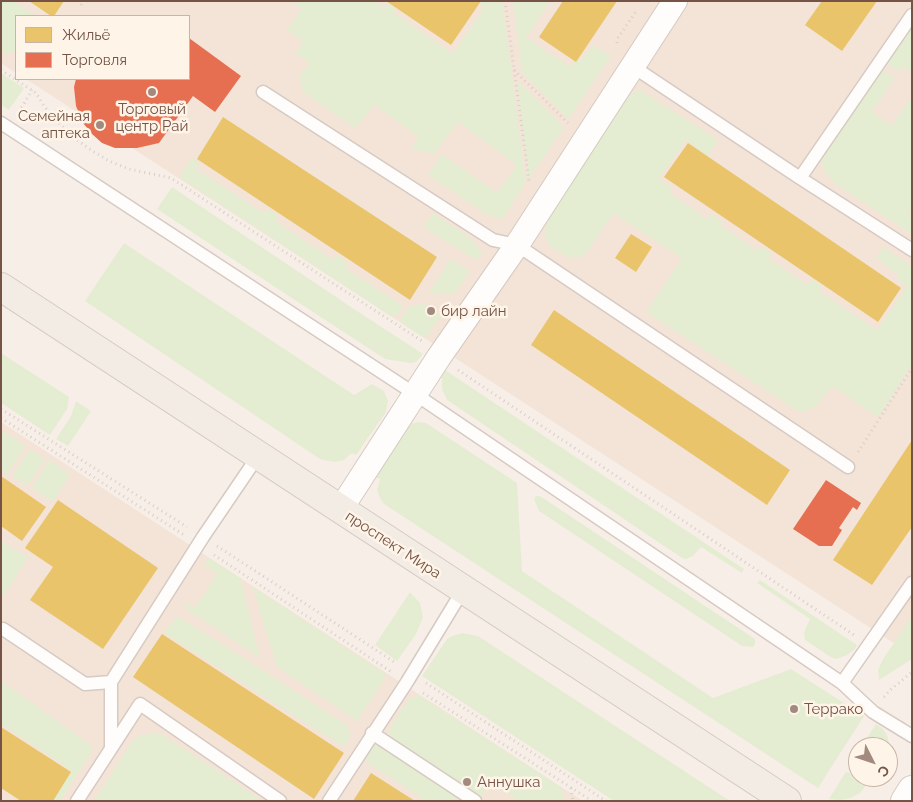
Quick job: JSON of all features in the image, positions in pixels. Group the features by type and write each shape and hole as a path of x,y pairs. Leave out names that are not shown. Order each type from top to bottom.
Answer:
{"main road":[{"name":"проспект Мира","path":"1,287 787,801"},
{"path":"905,801 912,790"}],"street":[{"path":"340,510 439,357 517,245 675,1"}],"lane":[{"path":"800,178 912,15"},
{"path":"632,66 912,250"},
{"path":"263,92 493,240 517,245 848,467"},
{"path":"1,123 415,394 842,683 873,712 912,736"},
{"path":"111,749 111,682 200,541 258,456"},
{"path":"842,683 912,583"},
{"path":"329,801 409,678 463,590"},
{"path":"3,629 85,684 111,682"},
{"path":"77,801 140,704 280,801"},
{"path":"372,733 475,801"}],"path":[{"path":"505,1 529,184"},
{"path":"513,69 584,140"},
{"path":"1,70 15,79"},
{"path":"16,80 36,93 58,122 73,137 91,150 129,169 171,178 425,344 439,357 824,614 868,646"},
{"path":"848,467 912,368"},
{"path":"1,409 592,801"},
{"path":"1,418 200,541 409,678 606,801"},
{"path":"873,712 889,690 912,672"},
{"path":"571,787 573,801"}],"shaded area":[{"path":"1,1 912,1 912,655 28,80 190,80 190,15 15,15 15,72 1,63"},
{"path":"1,422 583,801 1,801"}],"green space":[{"path":"1,1 13,1 34,15 15,15 15,51 1,54"},
{"path":"293,1 374,1 384,8 388,3 396,9 394,13 453,54 484,8 475,1 502,1 526,182 503,219 488,215 428,175 442,154 497,193 517,165 458,122 434,154 411,148 419,137 375,105 355,128 303,92 300,79 301,73 310,63 296,53 303,41 287,30 302,8"},
{"path":"513,1 550,1 526,38 571,67 577,57 582,60 593,45 611,56 568,119 522,72"},
{"path":"912,16 912,72 904,66 899,72 883,61"},
{"path":"879,67 895,78 872,111 891,126 912,97 912,208 908,214 912,217 912,234 834,183 823,169 822,158 825,149"},
{"path":"1,73 24,88 9,110 1,105"},
{"path":"517,80 564,127 529,179"},
{"path":"640,90 718,140 708,156 686,140 659,179 672,188 669,193 707,219 711,214 722,221 720,225 758,251 761,246 771,253 768,258 807,285 811,279 822,286 819,291 877,330 907,286 897,279 899,275 876,258 883,247 912,266 912,364 878,417 832,386 816,406 806,411 798,411 646,312 682,258 613,213 587,252 579,258 569,258 550,246 545,237 547,219 622,106 631,94"},
{"path":"192,158 200,163 196,169 264,213 268,209 279,216 275,221 334,260 337,255 348,263 345,268 403,306 397,315 392,317 179,177"},
{"path":"172,187 423,354 416,362 411,363 385,359 157,209"},
{"path":"433,213 465,234 475,243 482,254 477,260 423,227"},
{"path":"124,243 354,395 372,384 384,391 388,401 386,412 356,455 352,453 344,460 334,462 320,459 85,301"},
{"path":"451,259 470,271 455,294 428,294"},
{"path":"422,303 441,316 424,338 401,323 401,318 409,307"},
{"path":"1,353 69,397 67,409 50,435 1,403"},
{"path":"445,370 744,569 742,573 701,547 693,556 686,559 682,558 447,400 442,389 442,377"},
{"path":"76,401 91,411 68,446 56,439 71,416"},
{"path":"418,422 426,423 517,483 522,571 713,698 791,669 864,716 851,737 848,737 848,741 818,788 384,504 377,490 380,479 375,477 411,424"},
{"path":"1,430 25,446 7,475 1,471"},
{"path":"30,449 45,459 27,486 12,476"},
{"path":"49,460 70,474 53,502 32,488"},
{"path":"536,496 540,496 755,639 753,647 742,646 539,511 534,499"},
{"path":"1,541 28,557 1,600"},
{"path":"209,558 240,578 260,658 185,608 185,602 195,608 217,574 204,565"},
{"path":"760,580 857,645 855,649 847,655 836,659 805,640 804,632 810,619 757,583"},
{"path":"253,587 387,675 357,721 277,667"},
{"path":"410,592 420,603 423,617 416,634 397,661 375,645"},
{"path":"912,616 912,659 879,680 878,670 883,659"},
{"path":"176,617 224,645 348,726 350,737 344,747 164,633"},
{"path":"462,633 478,636 730,801 614,801 422,676 447,639"},
{"path":"1,681 92,746 92,751 60,801 51,801 71,770 1,724"},
{"path":"419,695 562,788 564,801 519,801 490,783 479,800 391,742 388,731 408,700"},
{"path":"876,724 882,728 888,737 868,737"},
{"path":"161,734 263,801 94,801 134,739 141,735"},
{"path":"374,743 462,801 426,801 362,759"},
{"path":"848,772 848,787 865,787 860,793 850,798 840,800 829,799 845,773"}],"building: Жильё":[{"path":"29,1 64,1 55,15 50,15"},
{"path":"386,1 481,1 451,45"},
{"path":"563,1 617,1 576,62 539,37"},
{"path":"822,1 877,1 842,51 805,25"},
{"path":"223,117 437,257 410,300 197,159"},
{"path":"688,143 901,288 878,322 664,177"},
{"path":"631,234 652,247 636,272 615,258"},
{"path":"554,310 790,470 767,505 531,345"},
{"path":"912,440 912,527 872,585 833,560"},
{"path":"1,476 46,507 22,541 1,526"},
{"path":"58,500 158,568 103,649 30,600 53,567 25,548"},
{"path":"162,634 344,753 314,799 133,677"},
{"path":"1,727 71,772 53,801 21,801 1,788"},
{"path":"371,773 415,801 353,801"}],"building: Торговля":[{"name":"Торговый центр Рай","path":"190,39 241,76 215,112 193,96 159,143 137,148 115,148 102,143 92,134 83,123 76,106 74,87 76,80 190,80"},
{"path":"826,480 861,503 857,510 853,507 839,528 842,530 832,546 819,546 793,529"}],"place":[{"name":"Торговый центр Рай","path":"152,92"},
{"name":"Семейная аптека","path":"100,125"},
{"name":"бир лайн","path":"431,311"},
{"name":"Террако","path":"794,709"},
{"name":"Аннушка","path":"467,782"}]}
